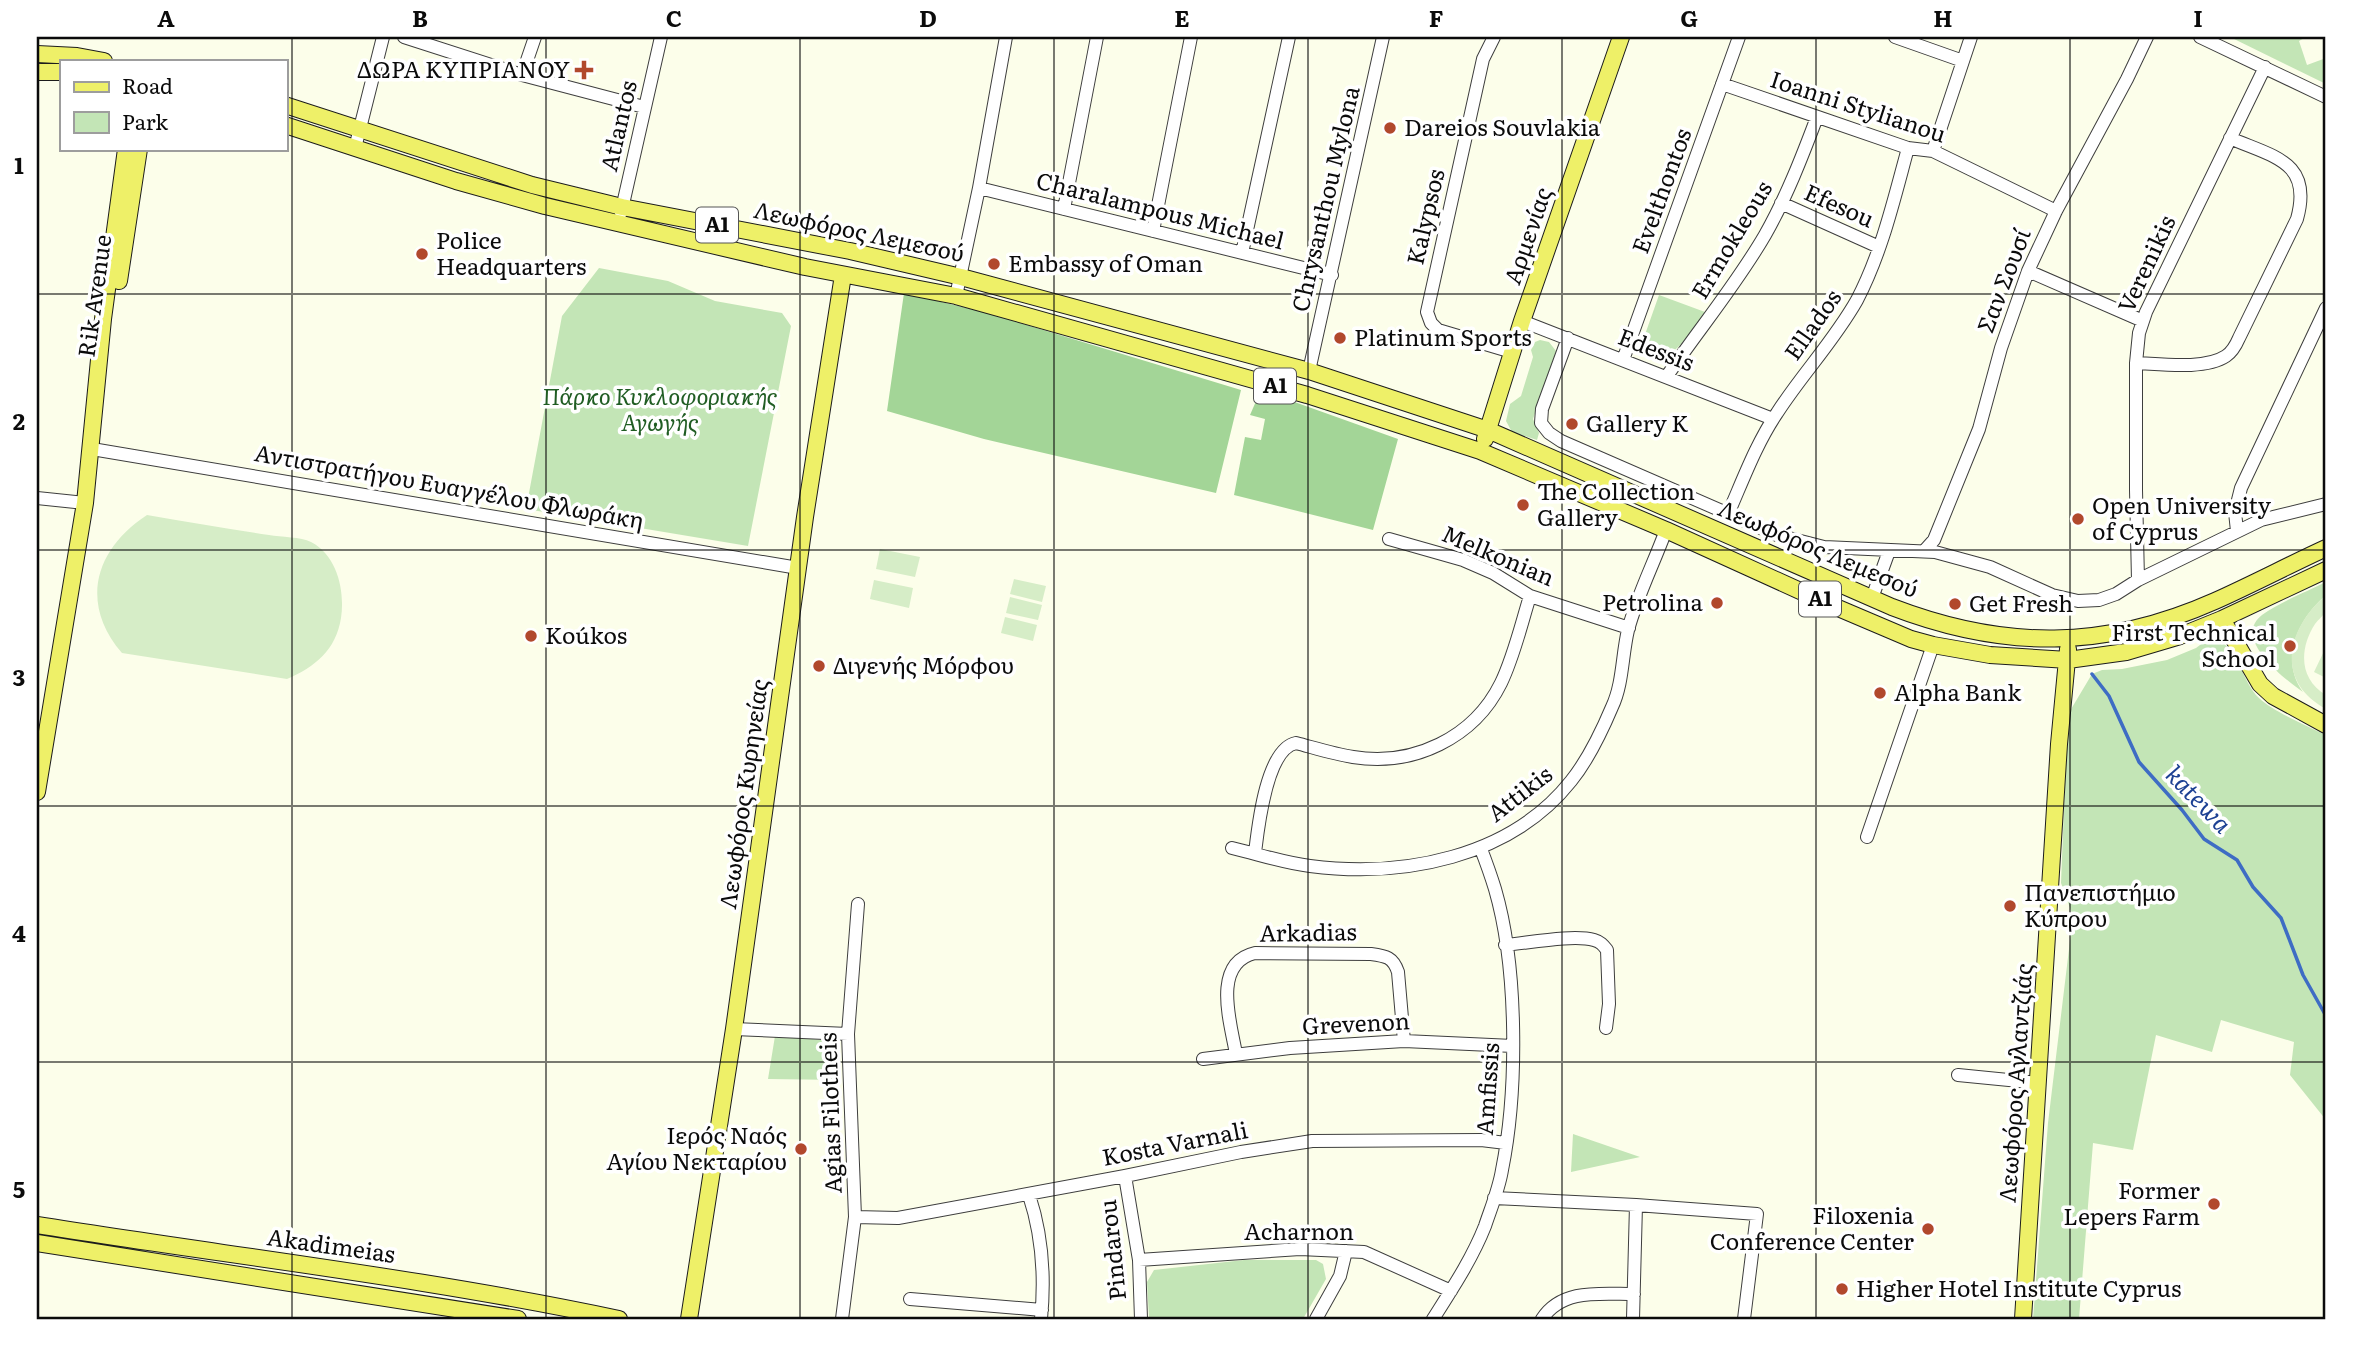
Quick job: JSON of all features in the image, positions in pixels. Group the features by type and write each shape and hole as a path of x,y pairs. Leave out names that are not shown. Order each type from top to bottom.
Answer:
{"main road":[{"name":"Αρμενίας","path":"1480,451 1522,321 1621,37"},
{"path":"37,54 99,60"},
{"path":"37,72 60,72"},
{"name":"Λεωφόρος Λεμεσού","path":"287,106 523,182 622,207 850,251 961,277 1309,371 1488,430 1872,598 1918,617 1955,627 1992,634 2068,640 2120,633 2215,601 2326,548"},
{"name":"Λεωφόρος Λεμεσού","path":"287,126 469,185 618,224 843,275 956,296 1307,395 1480,451 1666,530 1831,605 1911,639 1933,645 1990,655 2068,660 2126,652 2180,636 2222,619 2326,570"},
{"name":"Rik Avenue","path":"37,792 85,503 92,449 95,389 127,150"},
{"name":"Rik Avenue","path":"92,449 99,432 139,150"},
{"name":"Λεωφόρος Κυρηνείας","path":"689,1319 734,1029 798,568 843,275"},
{"path":"2222,619 2260,684 2273,696 2326,725"},
{"name":"Λεωφόρος Αγλαντζιάς","path":"2023,1319 2059,744 2068,640"},
{"name":"Akadimeias","path":"37,1225 188,1250 466,1289 619,1319"},
{"name":"Akadimeias","path":"37,1243 518,1319"}],"street":[{"path":"355,148 383,37"},
{"path":"404,37 432,41 522,75 644,107"},
{"path":"522,75 534,37"},
{"name":"Atlantos","path":"618,224 661,37"},
{"path":"956,296 979,188 1006,37"},
{"path":"1064,209 1097,37"},
{"path":"1153,231 1191,37"},
{"path":"1242,253 1289,37"},
{"name":"Chrysanthou Mylona","path":"1309,371 1383,37"},
{"name":"Kalypsos","path":"1494,37 1483,59 1427,312 1431,323 1438,330 1512,352"},
{"name":"Evelthontos","path":"1623,360 1739,37"},
{"path":"1895,37 1963,61"},
{"path":"1933,151 1971,37"},
{"name":"Σαν Σουσί","path":"1925,550 1934,540 1967,462 1979,429 2008,324 2028,271 2056,211 2147,37"},
{"path":"2200,37 2326,97"},
{"name":"Verenikis","path":"2138,580 2137,341 2143,321 2265,67"},
{"name":"Ioanni Stylianou","path":"1722,83 1908,148 1933,151 2056,211"},
{"name":"Ermokleous","path":"1667,376 1743,271 1781,203 1817,117"},
{"path":"2136,363 2203,364 2229,354 2297,219 2301,185 2292,168 2230,138"},
{"name":"Ellados","path":"1728,514 1773,419 1847,317 1863,286 1879,247 1908,148"},
{"name":"Charalampous Michael","path":"979,188 1332,275"},
{"name":"Efesou","path":"1781,203 1879,247"},
{"path":"2028,271 2143,321"},
{"path":"2237,531 2235,512 2241,488 2326,308"},
{"name":"Edessis","path":"1522,321 1773,419"},
{"path":"1568,338 1542,409 1541,423 1549,433 1561,441 1728,514 1806,544 1889,551 1925,550 1990,567 2052,595 2078,601 2099,600 2116,594 2138,580 2237,531 2281,513 2326,504"},
{"name":"Αντιστρατήγου Ευαγγέλου Φλωράκη","path":"92,449 798,568"},
{"path":"37,498 85,503"},
{"name":"Attikis","path":"1232,848 1308,866 1357,869 1423,864 1481,849 1548,806 1571,781 1597,739 1614,704 1629,628 1666,530"},
{"name":"Melkonian","path":"1389,540 1463,560 1493,573 1530,596 1629,628"},
{"path":"1872,598 1889,551"},
{"path":"1255,853 1259,817 1274,766 1288,745 1296,743 1355,758 1389,759 1416,755 1441,745 1475,718 1500,685 1530,596"},
{"path":"1867,837 1933,645"},
{"name":"Amfissis","path":"1433,1319 1484,1228 1502,1171 1506,1143 1513,1046 1510,976 1495,890 1481,849"},
{"name":"Agias Filotheis","path":"842,1319 855,1217 848,1034 858,905"},
{"path":"1505,945 1577,939 1592,939 1601,943 1607,950 1609,1004 1606,1028"},
{"name":"Arkadias","path":"1236,1054 1227,994 1228,979 1239,960 1255,953 1371,954 1390,957 1398,972 1404,1041"},
{"path":"734,1029 848,1034"},
{"name":"Grevenon","path":"1203,1059 1290,1048 1404,1041 1513,1046"},
{"path":"1958,1075 2039,1083"},
{"name":"Kosta Varnali","path":"855,1217 898,1218 1029,1195 1241,1152 1312,1141 1481,1140 1506,1143"},
{"name":"Pindarou","path":"1125,1176 1139,1260 1141,1319"},
{"path":"910,1299 1042,1315 1039,1241 1029,1195"},
{"path":"1494,1198 1757,1214 1744,1319"},
{"path":"1633,1319 1636,1205"},
{"name":"Acharnon","path":"1139,1260 1300,1249 1364,1252 1451,1291"},
{"path":"1316,1319 1340,1276 1346,1251"},
{"path":"1542,1319 1556,1304 1568,1298 1583,1294 1634,1294"}],"green space":[{"path":"2230,37 2306,37 2299,41 2307,65 2326,58 2326,84"},
{"name":"Πάρκο Κυκλοφοριακής Αγωγής","path":"599,268 668,281 715,301 782,313 791,326 748,546 526,509 562,316"},
{"path":"904,293 987,313 1241,390 1216,493 984,439 887,411"},
{"path":"1659,295 1705,312 1674,351 1657,357 1648,356 1642,343"},
{"path":"1535,342 1549,342 1556,351 1533,419 1539,433 1537,440 1512,432 1506,421 1510,404 1521,396 1533,357 1531,350"},
{"path":"1269,393 1398,439 1373,530 1234,495 1245,437 1261,440 1265,419 1250,415 1257,399"},
{"path":"147,515 302,539 320,548 328,556 338,576 342,597 338,629 323,656 307,669 287,679 122,653 100,615 97,596 99,578 105,560 115,544"},
{"path":"880,549 920,557 915,577 876,569"},
{"path":"1014,579 1046,586 1042,602 1010,594"},
{"path":"874,580 913,588 909,608 870,599"},
{"path":"2326,582 2326,595 2307,616 2295,640 2292,653 2296,679 2303,692 2274,669 2265,658 2253,635 2254,625 2262,615"},
{"path":"2326,595 2326,611 2315,624 2306,643 2304,663 2311,681 2326,695 2326,709 2309,697 2299,684 2293,669 2292,654 2302,623"},
{"path":"1010,597 1042,605 1038,620 1006,613"},
{"path":"1005,617 1037,625 1033,641 1001,633"},
{"path":"2215,638 2230,650 2259,698 2281,713 2326,735 2326,1120 2290,1075 2294,1042 2221,1020 2212,1052 2156,1035 2133,1150 2093,1143 2079,1319 2033,1319 2048,1123 2073,916 2061,883 2067,733 2061,726 2092,674 2167,660"},
{"path":"2326,647 2326,678 2314,672"},
{"path":"775,1036 824,1040 839,1061 839,1080 768,1079"},
{"path":"1573,1134 1640,1157 1571,1172"},
{"path":"1244,1260 1316,1260 1323,1264 1326,1279 1303,1319 1149,1317 1147,1282 1154,1270"}],"waterway":[{"name":"katewa","path":"2092,674 2109,696 2139,762 2204,839 2237,860 2253,887 2281,918 2303,975 2326,1016"}],"place":[{"name":"ΔΩΡΑ ΚΥΠΡΙΑΝΟΥ","path":"584,70"},
{"name":"Dareios Souvlakia","path":"1390,128"},
{"name":"Police Headquarters","path":"422,254"},
{"name":"Embassy of Oman","path":"994,264"},
{"name":"Platinum Sports","path":"1340,338"},
{"name":"Gallery K","path":"1572,424"},
{"name":"The Collection Gallery","path":"1523,505"},
{"name":"Open University of Cyprus","path":"2078,519"},
{"name":"Petrolina","path":"1717,603"},
{"name":"Get Fresh","path":"1955,604"},
{"name":"Koúkos","path":"531,636"},
{"name":"First Technical School","path":"2290,646"},
{"name":"Διγενής Μόρφου","path":"819,666"},
{"name":"Alpha Bank","path":"1880,693"},
{"name":"Πανεπιστήμιο Κύπρου","path":"2010,906"},
{"name":"Ιερός Ναός Αγίου Νεκταρίου","path":"801,1149"},
{"name":"Former Lepers Farm","path":"2214,1204"},
{"name":"Filoxenia Conference Center","path":"1928,1229"},
{"name":"Higher Hotel Institute Cyprus","path":"1842,1289"}]}
